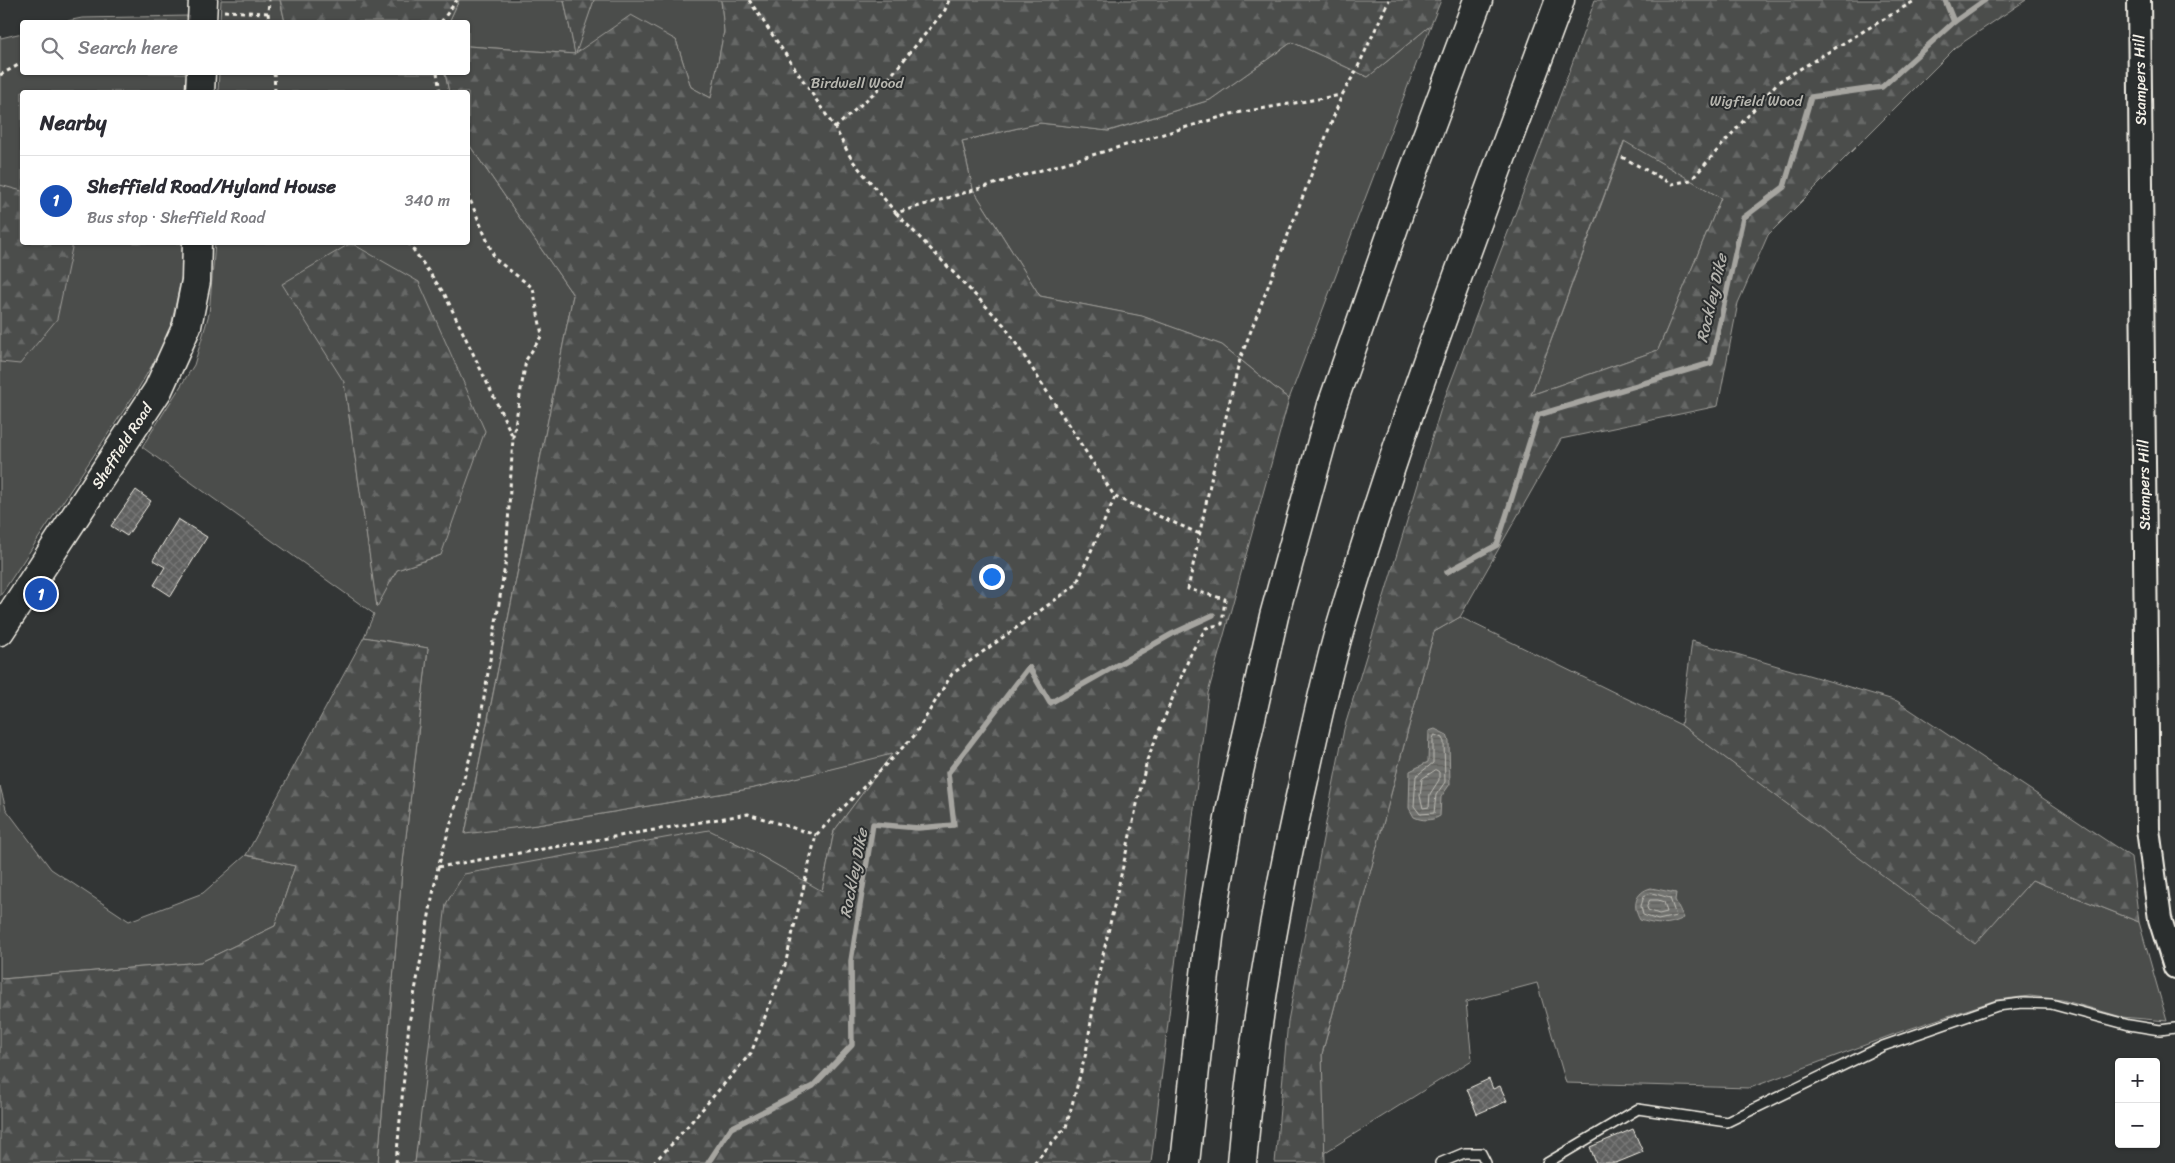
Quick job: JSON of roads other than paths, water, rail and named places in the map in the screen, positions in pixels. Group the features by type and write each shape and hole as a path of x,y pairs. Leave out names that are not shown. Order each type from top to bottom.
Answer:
{"highway":[{"path":"1185,1163 1209,937 1231,807 1274,616 1332,405 1410,184 1478,0"},
{"path":"1242,1163 1250,1077 1275,915 1314,735 1340,629 1383,487 1472,234 1560,0"},
{"path":"200,90 201,75"},
{"name":"Sheffield Road","path":"0,631 158,390 187,326 196,280 197,245"}],"street":[{"name":"Stampers Hill","path":"2139,0 2148,829 2160,918 2175,967"}],"lane":[{"path":"1547,1163 1638,1110 1727,1122 1884,1046 1997,1006 2051,1004 2130,1025 2160,1030 2175,1028"},
{"path":"1440,1163 1464,1153 1480,1153 1486,1163"}],"water":[{"path":"1435,729 1447,735 1449,741 1450,784 1441,797 1440,816 1424,820 1414,817 1409,808 1410,771 1428,762 1429,731"},
{"path":"1651,888 1676,893 1675,900 1684,918 1662,924 1640,920 1636,910 1636,900 1641,893"}],"waterway":[{"path":"1945,0 1954,22"},
{"name":"Rockley Dike","path":"1447,572 1497,545 1538,415 1711,363 1743,218 1784,187 1811,97 1882,87 1954,22 1985,0"},
{"name":"Rockley Dike","path":"708,1163 731,1128 813,1086 852,1045 851,961 873,824 918,828 954,825 948,773 1029,667 1050,703 1172,634 1213,615"}],"place":[{"name":"Sheffield Road/Hyland House","path":"41,594"}],"park label":[{"name":"Birdwell Wood","path":"857,83"},
{"name":"Wigfield Wood","path":"1756,101"}]}
